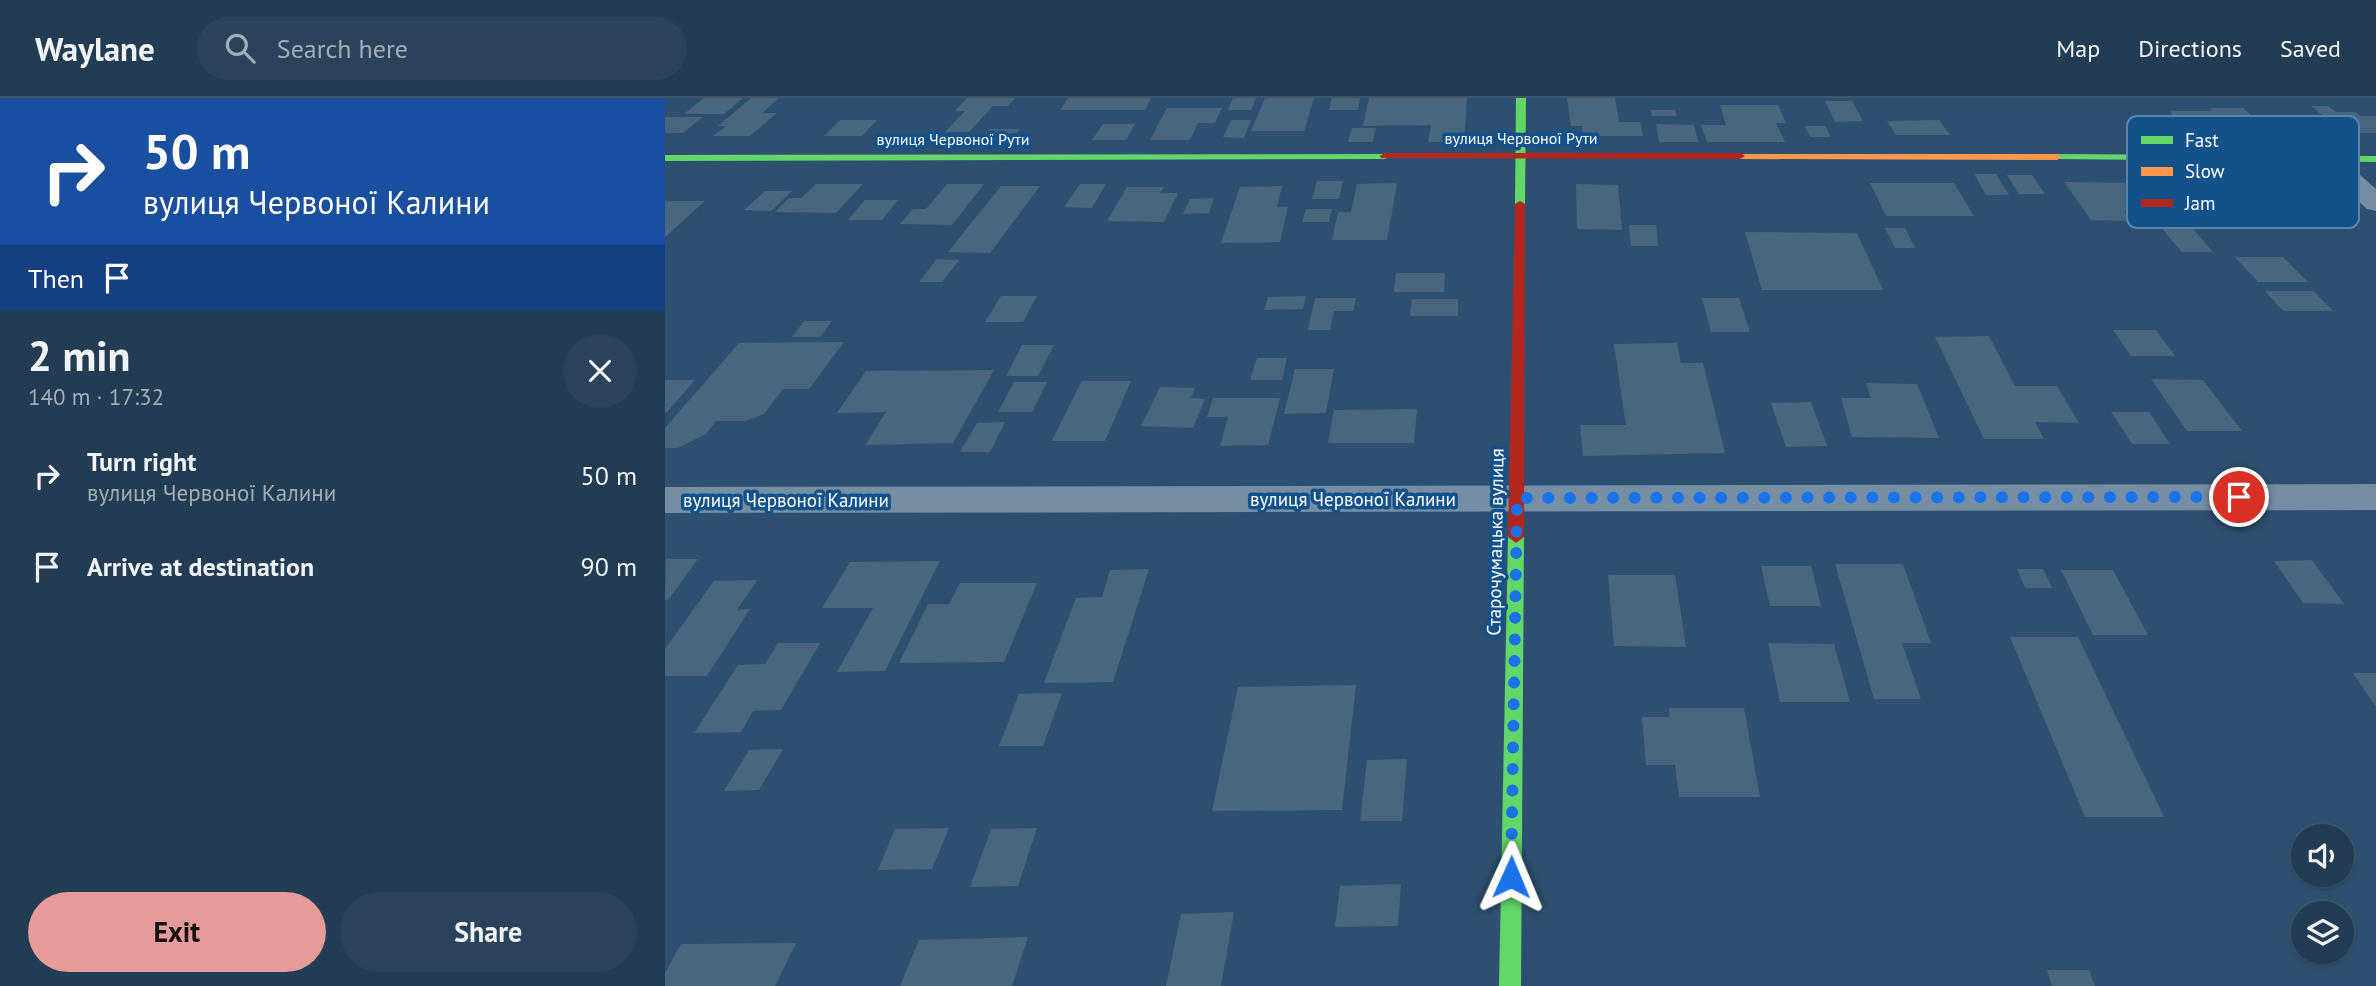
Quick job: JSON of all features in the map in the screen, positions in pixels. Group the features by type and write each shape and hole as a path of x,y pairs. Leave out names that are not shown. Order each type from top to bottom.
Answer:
{"street":[{"name":"Старочумацька вулиця","path":"1510,986 1521,98"},
{"name":"вулиця Червоної Рути","path":"665,158 1521,155 2127,158"},
{"path":"2359,188 2376,203"},
{"name":"вулиця Червоної Калини","path":"665,500 2376,497"}],"building":[{"path":"704,98 743,98 724,114 684,114"},
{"path":"751,98 779,98 762,113 777,113 750,136 713,136 726,126 718,126"},
{"path":"967,98 1015,98 1008,106 993,106 969,132 945,132 965,111 955,111"},
{"path":"1068,98 1151,98 1145,110 1060,110"},
{"path":"1233,98 1256,98 1251,110 1228,110"},
{"path":"1265,98 1314,98 1304,131 1251,131"},
{"path":"1332,98 1360,98 1358,110 1329,110"},
{"path":"1369,98 1467,98 1464,142 1428,142 1431,125 1363,126"},
{"path":"1567,98 1615,98 1619,122 1640,122 1643,136 1583,136 1582,126 1571,126"},
{"path":"1825,101 1852,101 1863,121 1835,122"},
{"path":"1720,105 1778,105 1786,123 1776,123 1785,142 1707,142 1701,125 1726,125"},
{"path":"2311,106 2328,106 2336,112 2376,116 2376,133 2359,133 2359,116 2323,116"},
{"path":"1167,108 1222,108 1215,123 1198,123 1190,140 1150,140"},
{"path":"2209,108 2243,108 2252,116 2174,116 2169,111 2213,111"},
{"path":"1651,110 1675,110 1677,116 1652,116"},
{"path":"665,117 703,117 683,133 665,133"},
{"path":"840,120 877,120 862,136 824,136"},
{"path":"1231,120 1251,120 1244,138 1223,137"},
{"path":"1939,120 1950,135 1896,135 1887,121"},
{"path":"1103,124 1135,124 1126,140 1092,140"},
{"path":"1656,124 1694,125 1698,142 1659,142"},
{"path":"1805,126 1825,126 1831,137 1810,137"},
{"path":"1352,128 1376,128 1373,142 1348,142"},
{"path":"989,129 1020,129 1009,142 978,142"},
{"path":"1974,174 1996,174 2009,195 1986,195"},
{"path":"2007,175 2032,175 2045,194 2019,194"},
{"path":"1317,181 1343,181 1339,199 1312,199"},
{"path":"2064,182 2127,183 2127,211 2124,211 2127,221 2091,220"},
{"path":"1397,183 1387,240 1332,240 1338,212 1351,212 1357,184"},
{"path":"1870,183 1954,183 1974,216 1886,216"},
{"path":"816,184 863,184 836,213 775,212 789,198 801,198"},
{"path":"947,184 984,184 952,225 900,224 913,209 926,209"},
{"path":"1080,184 1106,184 1092,208 1064,207"},
{"path":"1576,184 1618,185 1622,230 1577,229"},
{"path":"1001,186 1040,186 990,253 948,252"},
{"path":"1282,186 1277,207 1288,207 1280,242 1221,243 1240,187"},
{"path":"1127,187 1164,187 1160,193 1178,193 1164,222 1107,221"},
{"path":"765,191 792,191 771,211 744,210"},
{"path":"1214,198 1209,213 1183,214 1190,199"},
{"path":"865,200 898,200 882,220 848,220"},
{"path":"665,201 705,201 665,237"},
{"path":"1306,209 1332,209 1329,222 1302,222"},
{"path":"1629,225 1656,225 1658,246 1631,246"},
{"path":"1885,228 1905,228 1915,248 1895,248"},
{"path":"2161,228 2192,228 2213,252 2182,252"},
{"path":"1745,232 1857,233 1883,290 1762,290"},
{"path":"2235,257 2283,257 2308,282 2258,282"},
{"path":"937,259 959,260 942,282 919,282"},
{"path":"1396,273 1445,273 1444,292 1394,292"},
{"path":"2265,291 2313,291 2333,311 2283,311"},
{"path":"1001,296 1037,296 1023,322 985,322"},
{"path":"1306,296 1303,309 1264,310 1268,297"},
{"path":"1315,298 1356,298 1353,311 1334,311 1330,330 1308,330"},
{"path":"1702,298 1739,298 1750,332 1711,332"},
{"path":"1412,299 1458,299 1458,316 1410,316"},
{"path":"804,321 832,321 820,337 792,337"},
{"path":"2113,330 2156,330 2175,356 2131,356"},
{"path":"1989,336 2015,386 2057,386 2079,423 2035,422 2044,439 1984,439 1935,337"},
{"path":"844,342 809,389 783,389 764,414 746,421 716,421 706,434 678,448 665,448 665,428 739,343"},
{"path":"1677,343 1681,363 1703,363 1725,453 1583,456 1580,425 1626,425 1614,344"},
{"path":"1022,345 1054,345 1038,376 1006,376"},
{"path":"1257,358 1287,358 1282,380 1250,380"},
{"path":"1295,369 1334,369 1326,413 1284,414"},
{"path":"994,370 953,443 865,445 886,412 837,413 866,371"},
{"path":"2151,379 2203,380 2242,431 2187,431"},
{"path":"665,380 695,380 665,414"},
{"path":"1082,381 1131,381 1105,441 1052,441"},
{"path":"1014,382 1047,382 1032,412 998,412"},
{"path":"1866,383 1917,384 1939,438 1852,437 1841,398 1871,398"},
{"path":"1160,387 1195,388 1191,398 1205,399 1193,428 1141,426"},
{"path":"1213,398 1280,398 1268,445 1220,446 1228,417 1207,417"},
{"path":"1811,402 1827,446 1786,447 1771,403"},
{"path":"1417,409 1414,443 1328,443 1334,410"},
{"path":"2111,412 2149,412 2170,444 2132,444"},
{"path":"1005,422 990,452 960,452 977,423"},
{"path":"666,559 698,559 668,600 665,600"},
{"path":"2312,560 2344,604 2303,603 2274,561"},
{"path":"940,561 885,671 837,672 873,608 822,608 850,562"},
{"path":"1835,564 1903,564 1931,643 1902,643 1921,699 1874,699"},
{"path":"1761,566 1811,566 1821,606 1770,606"},
{"path":"1149,569 1113,682 1044,683 1076,598 1102,597 1110,570"},
{"path":"2017,569 2043,569 2052,588 2025,588"},
{"path":"2061,570 2113,570 2148,635 2093,635"},
{"path":"1608,575 1675,575 1686,647 1614,646"},
{"path":"757,580 737,610 750,609 707,676 665,676 665,649 714,581"},
{"path":"960,583 1037,583 1004,662 899,663 928,604 949,604"},
{"path":"2010,637 2078,637 2164,817 2085,817"},
{"path":"778,643 820,643 781,710 753,711 741,732 694,733 738,665 765,664"},
{"path":"1768,643 1834,644 1850,702 1780,702"},
{"path":"2353,673 2376,673 2376,707"},
{"path":"1356,685 1342,810 1212,811 1238,687"},
{"path":"1062,693 1043,746 999,746 1019,694"},
{"path":"1669,708 1744,708 1760,797 1679,797 1675,765 1646,765 1642,717 1670,717"},
{"path":"783,749 759,790 724,791 749,750"},
{"path":"1407,759 1402,821 1360,821 1367,760"},
{"path":"949,828 932,869 878,870 895,829"},
{"path":"1037,828 1018,886 970,887 991,829"},
{"path":"1401,884 1398,926 1335,927 1340,886"},
{"path":"1234,912 1221,986 1166,986 1181,914"},
{"path":"1028,937 1012,986 900,986 919,940"},
{"path":"796,943 775,986 665,986 665,973 681,944"},
{"path":"2047,970 2089,970 2095,986 2052,986"}],"traffic: fast":[{"path":"1520,204 1521,98"},
{"path":"665,158 1385,156"},
{"path":"2057,157 2127,157"},
{"path":"2359,159 2376,159"},
{"path":"1510,986 1516,537"}],"traffic: slow":[{"path":"1740,156 2057,157"}],"traffic: jam":[{"path":"1385,156 1740,156"},
{"path":"1516,537 1520,204"}],"route":[{"path":"1511,877 1517,498 2239,497"}]}
